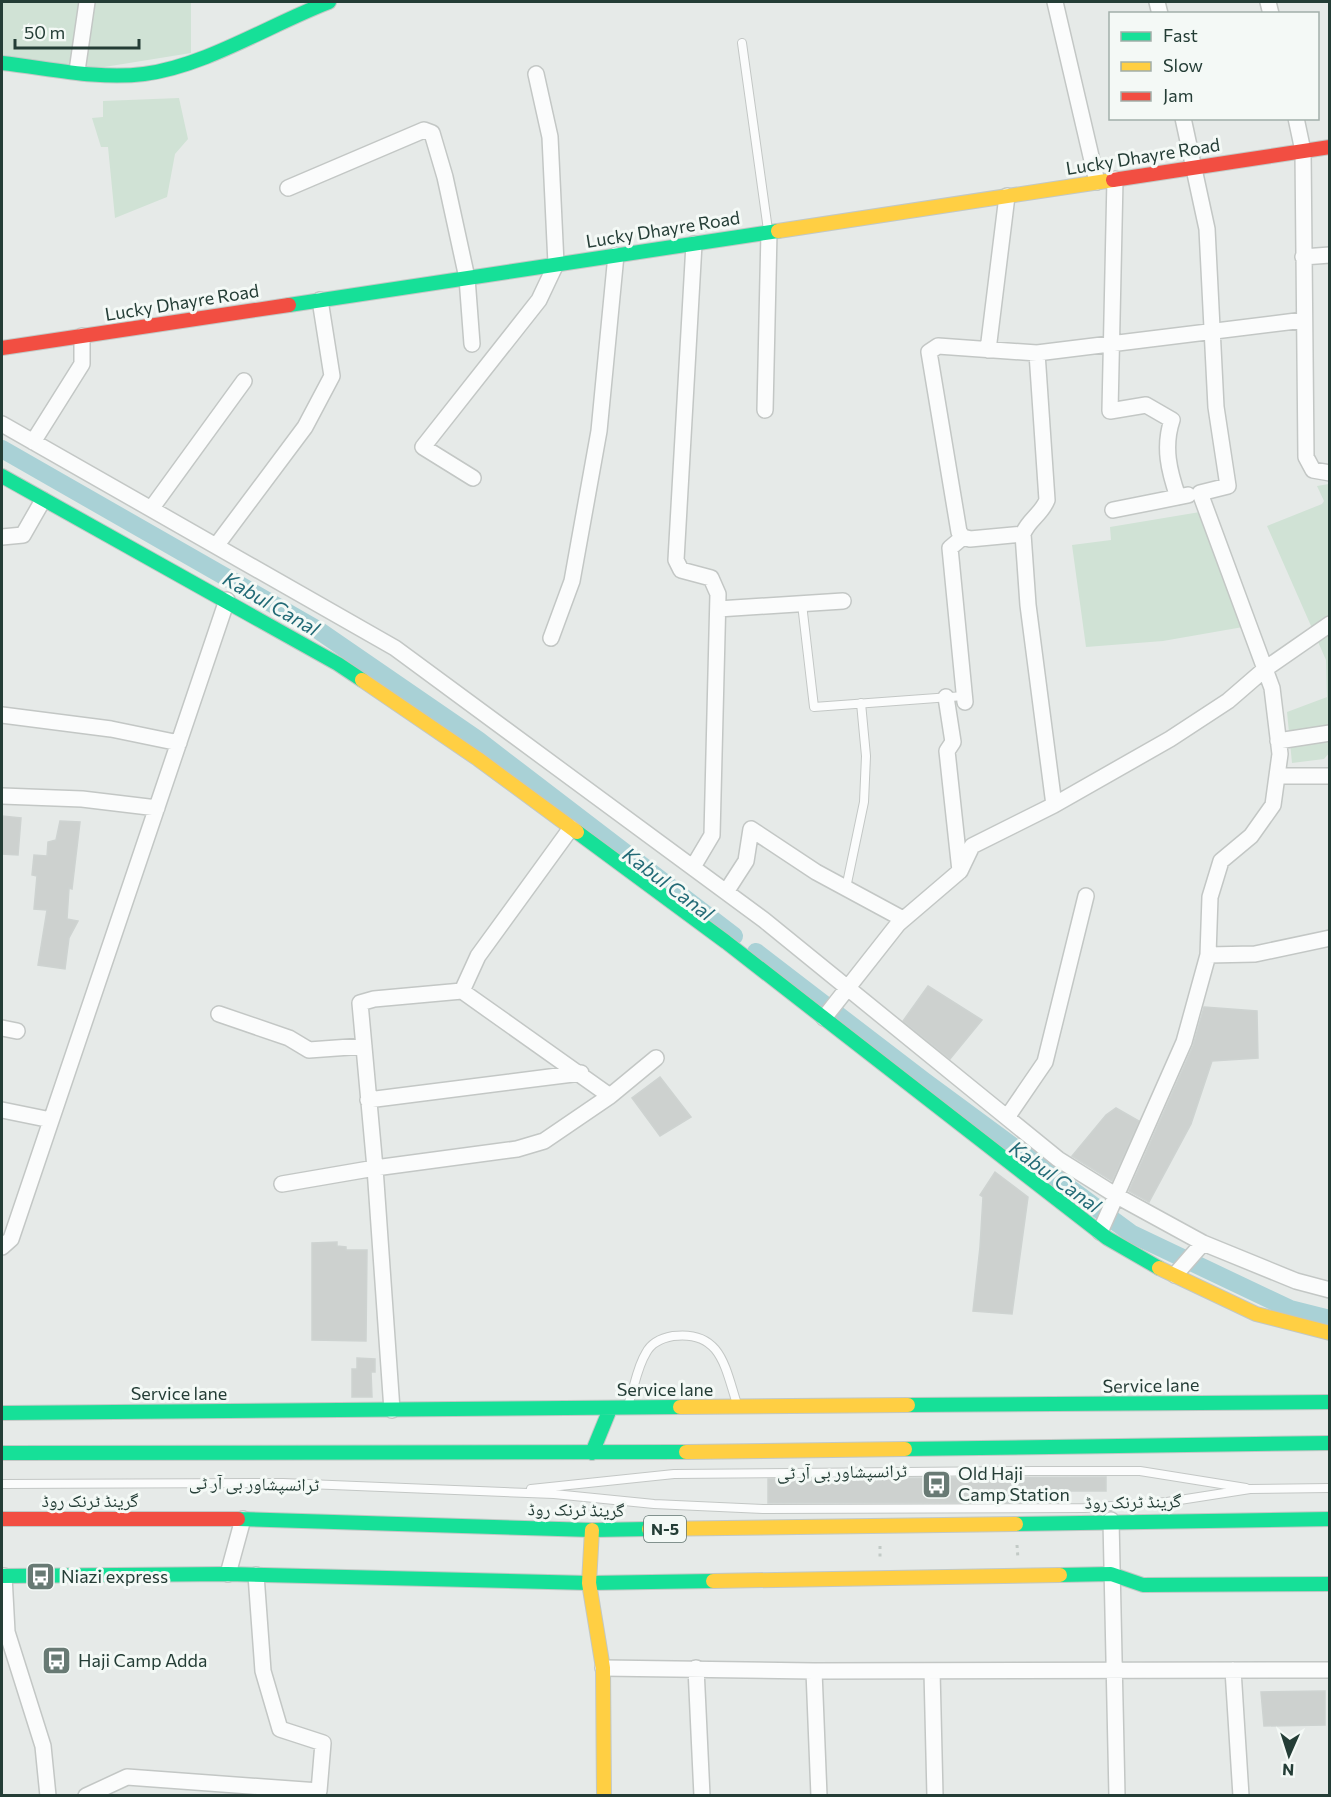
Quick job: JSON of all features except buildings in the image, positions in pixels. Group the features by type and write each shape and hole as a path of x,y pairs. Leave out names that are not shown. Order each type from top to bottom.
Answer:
{"main road":[{"path":"2,63 131,75 179,65 297,13 329,2"},
{"name":"Lucky Dhayre Road","path":"2,348 1329,147"},
{"path":"2,476 338,664 478,759 824,1018 1101,1230 1256,1314 1329,1333"},
{"name":"Service lane","path":"2,1413 1329,1402"},
{"path":"592,1453 610,1409"},
{"path":"2,1453 592,1453 1329,1443"},
{"name":"گرینڈ ٹرنک روڈ","path":"2,1518 243,1519 592,1530 1111,1520 1329,1519"},
{"path":"592,1530 589,1583 603,1668 604,1796"},
{"path":"3,1576 228,1574 589,1583 1111,1575 1143,1585 1329,1584"}],"street":[{"path":"77,71 87,2"},
{"path":"1055,2 1097,182"},
{"path":"473,478 423,447 539,300 556,264 550,137 536,74"},
{"path":"1113,510 1228,486 1216,407 1207,229 1183,120"},
{"path":"1296,120 1304,151 1306,457 1313,470 1329,473"},
{"path":"288,188 424,130 432,133 446,177 467,278 472,344"},
{"path":"1115,179 1110,411 1146,405 1172,420 1167,436 1168,468 1178,497"},
{"path":"988,350 1006,196"},
{"path":"765,410 769,232"},
{"path":"693,867 712,835 718,609 718,594 711,578 681,570 676,560 694,243"},
{"path":"551,638 572,580 599,431 616,255"},
{"path":"1304,257 1329,255"},
{"path":"216,546 305,427 332,376 320,300"},
{"path":"963,537 959,532 929,352 938,346 1037,353 1304,320"},
{"path":"33,442 82,364 82,336"},
{"path":"1037,353 1047,500 1043,511 1026,525 1023,534 1028,605 1054,805"},
{"path":"152,509 244,381"},
{"path":"2,424 395,648 726,892 1008,1116 1058,1159 1115,1199 1201,1245 1296,1281 1329,1290"},
{"path":"1101,1230 1184,1042 1208,955 1210,897 1221,861 1251,836 1273,806 1278,741 1272,688 1200,493"},
{"path":"2,537 23,535 42,500"},
{"path":"965,699 950,548 963,537 1023,534"},
{"path":"2,1247 11,1239 227,600"},
{"path":"718,609 843,601"},
{"path":"824,1018 903,919 960,871 972,846 1054,805 1170,740 1228,701 1265,669 1329,624"},
{"path":"946,697 953,742 947,751 960,871"},
{"path":"2,715 111,729 179,743"},
{"path":"1278,741 1329,733"},
{"path":"1277,776 1329,776"},
{"path":"2,796 82,799 157,808"},
{"path":"462,991 478,956 570,828"},
{"path":"726,892 746,861 752,829 816,872 903,919"},
{"path":"1008,1116 1045,1062 1086,896"},
{"path":"1208,955 1255,954 1329,938"},
{"path":"392,1410 375,1168 360,1003 374,999 462,991 581,1073 610,1096"},
{"path":"219,1014 289,1038 309,1050 364,1046"},
{"path":"2,1028 17,1031"},
{"path":"282,1184 375,1168 517,1149 544,1141 610,1096 656,1059"},
{"path":"368,1100 581,1073"},
{"path":"2,1110 51,1120"},
{"path":"1178,1271 1201,1245"},
{"path":"228,1574 243,1519"},
{"path":"1111,1520 1113,1670 1118,1796"},
{"path":"86,1796 126,1777 176,1788 319,1791 323,1743 280,1729 274,1710 263,1671 256,1575"},
{"path":"3,1576 7,1632 43,1746 48,1796"},
{"path":"603,1668 814,1671 1329,1670"},
{"path":"696,1668 702,1796"},
{"path":"1233,1670 1241,1796"},
{"path":"814,1671 819,1796"},
{"path":"932,1671 935,1796"}],"lane":[{"path":"742,43 769,232"},
{"path":"802,604 814,707 946,697 965,699"},
{"path":"846,888 864,802 866,756 861,703"},
{"path":"628,1408 646,1353 656,1342 682,1335 695,1337 714,1345 720,1353 739,1408"},
{"name":"ٹرانسپشاور بی آر ٹی","path":"506,1491 674,1474 970,1471 1140,1471 1170,1473 1250,1489"},
{"name":"ٹرانسپشاور بی آر ٹی","path":"2,1484 283,1483 506,1491 717,1508 1049,1508 1167,1502 1250,1489 1329,1488"}],"green space":[{"path":"2,2 191,2 191,53 92,69 2,55"},
{"path":"179,98 188,139 175,154 167,197 115,218 108,147 101,147 92,118 103,117 103,101"},
{"path":"1329,484 1330,752 1324,759 1292,763 1287,712 1327,697 1326,660 1267,526 1322,504 1324,501 1317,486"},
{"path":"1200,512 1243,627 1163,641 1086,647 1072,545 1111,540 1110,527"}],"waterway":[{"name":"Kabul Canal","path":"2,449 318,630 478,740 734,936"},
{"name":"Kabul Canal","path":"756,952 924,1081 1132,1234 1290,1309 1330,1319"}],"traffic: fast":[{"path":"2,63 109,76 167,70 214,54 329,2"},
{"path":"289,305 778,231"},
{"path":"2,476 338,664 362,680"},
{"path":"577,832 726,942 1107,1238 1159,1268"},
{"path":"908,1405 1330,1402"},
{"path":"2,1413 680,1407"},
{"path":"592,1453 610,1409"},
{"path":"905,1449 1330,1443"},
{"path":"2,1453 686,1452"},
{"path":"238,1519 592,1530 649,1529"},
{"path":"1016,1524 1330,1519"},
{"path":"2,1576 228,1574 589,1583 713,1581"},
{"path":"1060,1575 1111,1574 1143,1585 1330,1584"}],"traffic: slow":[{"path":"778,231 1113,180"},
{"path":"362,680 478,759 577,832"},
{"path":"1159,1268 1256,1314 1330,1333"},
{"path":"680,1407 908,1405"},
{"path":"686,1452 905,1449"},
{"path":"649,1529 1016,1524"},
{"path":"592,1530 589,1583 603,1668 604,1796"},
{"path":"713,1581 1060,1575"}],"traffic: jam":[{"path":"1113,180 1330,147"},
{"path":"2,348 289,305"},
{"path":"2,1519 238,1519"}],"place":[{"name":"Old Haji Camp Station","path":"937,1484"},
{"name":"Niazi express","path":"40,1577"},
{"name":"Haji Camp Adda","path":"57,1661"}]}
